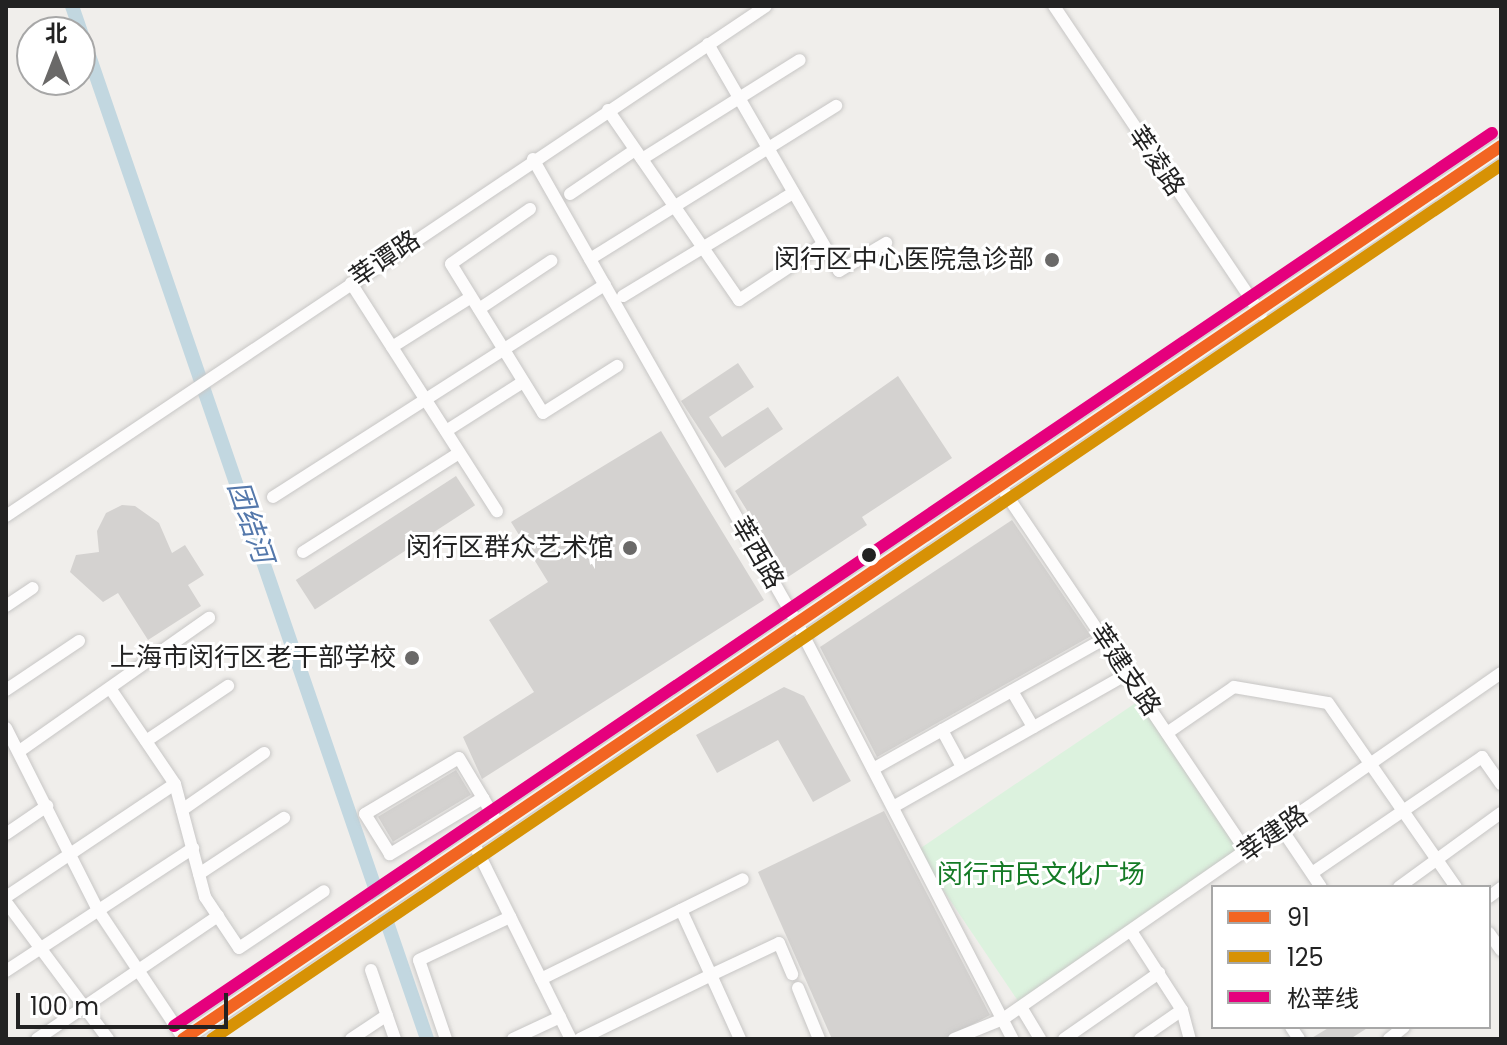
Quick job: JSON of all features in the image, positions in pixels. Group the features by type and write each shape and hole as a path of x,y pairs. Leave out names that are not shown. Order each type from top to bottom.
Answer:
{"main road":[{"path":"190,1037 1261,314 1501,146"}],"street":[{"name":"莘谭路","path":"6,516 533,159 766,6"},
{"name":"莘凌路","path":"1054,6 1261,314"},
{"path":"708,44 839,271 886,243"},
{"path":"570,194 800,60"},
{"path":"590,259 836,106"},
{"path":"608,110 739,300 822,245"},
{"name":"莘西路","path":"533,159 798,625 1013,1039"},
{"path":"623,296 793,193"},
{"path":"530,209 451,264 543,413 617,366"},
{"path":"479,309 551,261"},
{"path":"351,283 497,511"},
{"path":"273,497 605,285"},
{"path":"392,347 471,297"},
{"path":"446,431 523,382"},
{"path":"303,552 459,453"},
{"name":"莘建支路","path":"1002,488 1247,852"},
{"path":"6,606 33,588"},
{"path":"21,750 209,618"},
{"path":"873,769 1104,639"},
{"path":"6,690 79,641"},
{"name":"莘建路","path":"954,1039 1003,1019 1021,1007 1501,673"},
{"path":"893,807 1127,674"},
{"path":"146,741 228,686"},
{"path":"1167,733 1234,687 1328,703 1455,885"},
{"path":"110,688 175,784 199,874 218,916 239,948 324,891"},
{"path":"1012,691 1033,727"},
{"path":"6,728 21,750 98,910 138,971 190,1037"},
{"path":"942,730 962,767"},
{"path":"182,810 264,753"},
{"path":"1312,873 1482,757 1501,784"},
{"path":"483,798 390,854 365,814 459,758 483,798 500,827"},
{"path":"108,1039 43,946 6,900 175,784"},
{"path":"6,834 47,806"},
{"path":"1402,885 1501,813"},
{"path":"199,874 284,818"},
{"path":"1281,828 1320,885"},
{"path":"474,844 571,1039"},
{"path":"6,971 193,848"},
{"path":"541,979 743,879"},
{"path":"681,910 740,1039"},
{"path":"37,1039 218,916"},
{"path":"446,1039 419,960 510,917"},
{"path":"1131,931 1182,1010 1190,1039"},
{"path":"580,1039 779,943 792,974"},
{"path":"371,970 395,1039"},
{"path":"1064,1039 1159,973"},
{"path":"798,988 817,1038"},
{"path":"1021,1007 1040,1039"},
{"path":"1140,1039 1182,1010"},
{"path":"351,1039 387,1015"},
{"path":"513,1039 560,1017"}],"green space":[{"name":"闵行市民文化广场","path":"1143,698 1247,852 1021,1005 917,851"}],"building":[{"path":"738,363 754,387 709,417 722,437 768,407 783,429 725,468 681,401"},
{"path":"898,376 952,458 862,517 867,525 788,577 735,491"},
{"name":"闵行区群众艺术馆","path":"661,431 764,600 482,779 463,737 534,692 489,620 548,582 511,522"},
{"path":"456,476 475,505 315,609 296,580"},
{"path":"122,505 135,506 159,523 172,553 185,545 204,575 188,585 201,606 148,640 118,593 103,602 70,572 76,555 99,552 97,531 106,513"},
{"path":"1012,520 1091,636 877,757 820,647"},
{"path":"784,687 804,696 851,781 813,802 778,740 717,773 696,735"},
{"path":"456,770 471,795 393,842 378,817"},
{"path":"884,811 990,1015 945,1039 832,1039 758,872"},
{"path":"1327,1029 1366,1029 1350,1039 1310,1039"}],"waterway":[{"name":"团结河","path":"72,6 427,1039"}],"transit line":[{"name":"松莘线","path":"174,1026 1492,133"},
{"name":"91","path":"183,1039 1501,146"},
{"name":"125","path":"212,1039 1501,165"}],"place":[{"name":"闵行区中心医院急诊部","path":"1052,260"},
{"name":"闵行区群众艺术馆","path":"630,548"},
{"name":"上海市闵行区老干部学校","path":"412,658"}]}
